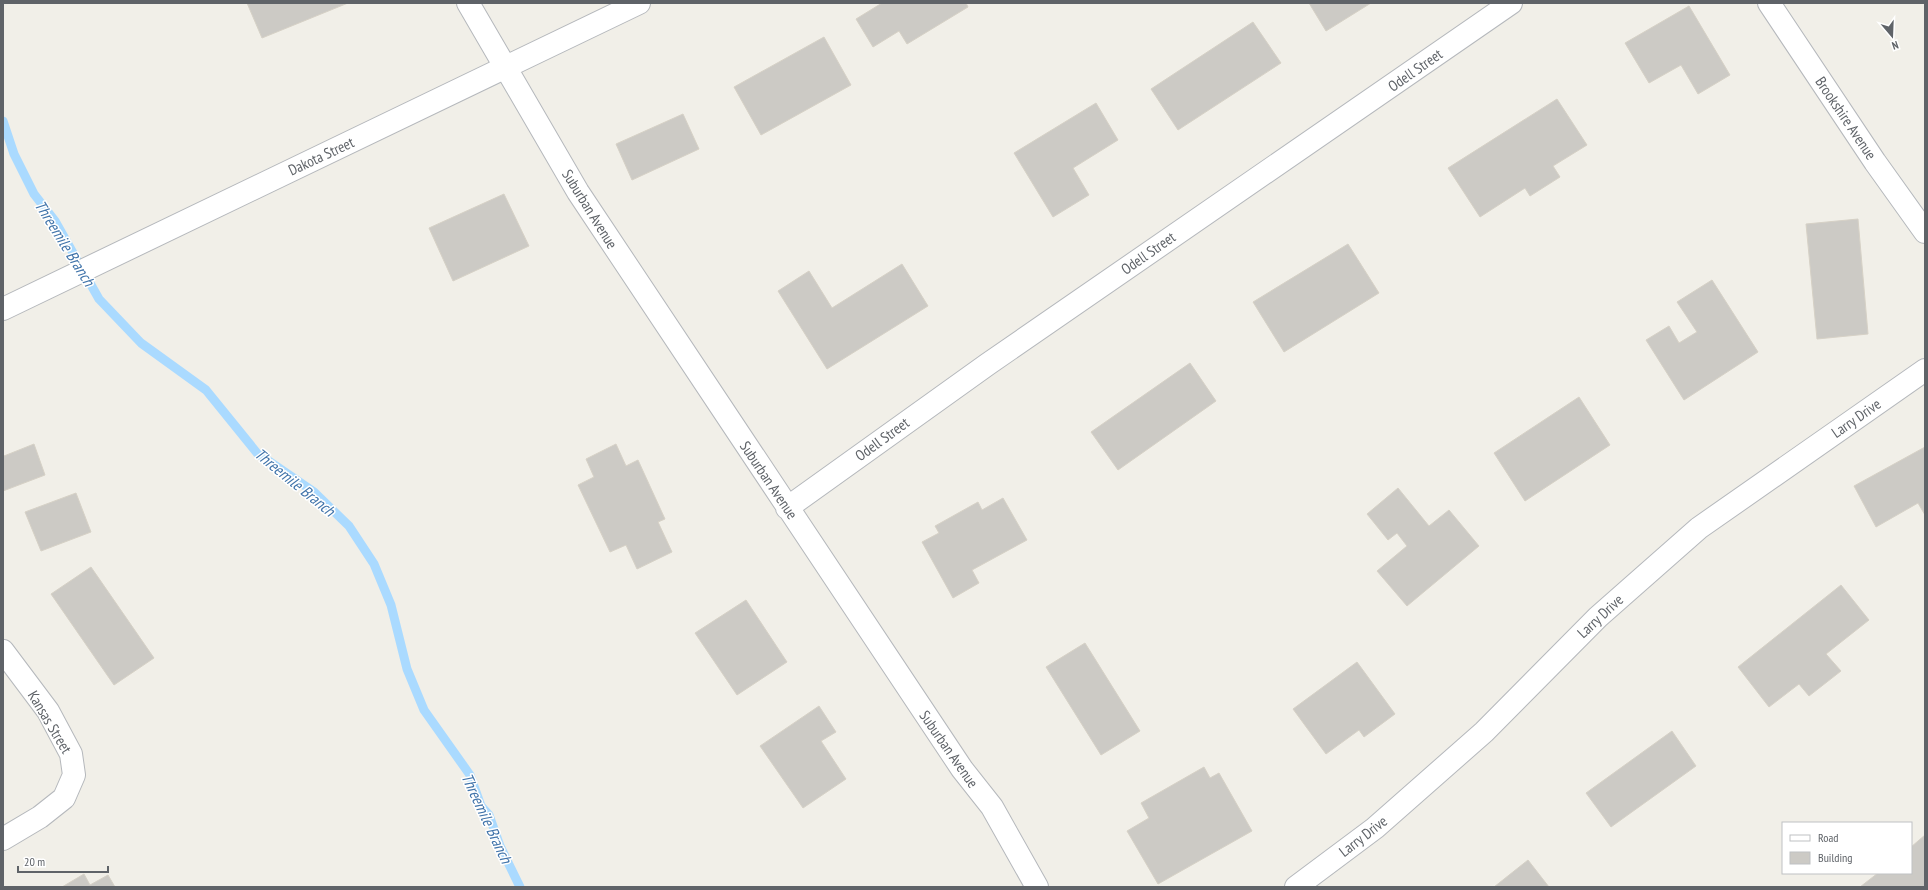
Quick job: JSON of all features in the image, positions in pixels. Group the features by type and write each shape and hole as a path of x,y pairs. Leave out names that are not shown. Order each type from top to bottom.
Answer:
{"street":[{"name":"Suburban Avenue","path":"468,3 578,192 962,769 992,807 1037,887"},
{"name":"Dakota Street","path":"3,309 639,3"},
{"name":"Odell Street","path":"787,508 988,364 1512,3"},
{"name":"Brookshire Avenue","path":"1769,3 1875,162 1925,232"},
{"name":"Larry Drive","path":"1296,887 1375,828 1484,732 1598,617 1699,528 1925,370"},
{"name":"Kansas Street","path":"3,650 48,712 71,754 74,775 64,798 40,816 3,839"}],"building":[{"path":"247,3 348,3 262,38"},
{"path":"882,3 966,3 968,7 907,44 899,31 873,47 856,19"},
{"path":"1309,3 1371,3 1326,31"},
{"path":"1689,6 1730,75 1698,94 1681,65 1649,83 1625,43"},
{"path":"1253,22 1281,63 1178,130 1151,89"},
{"path":"824,37 851,85 761,135 734,87"},
{"path":"1557,99 1587,145 1553,166 1560,177 1530,196 1525,188 1480,217 1448,168"},
{"path":"1096,103 1118,140 1073,168 1089,195 1053,217 1014,153"},
{"path":"683,114 699,149 632,180 616,144"},
{"path":"504,194 529,246 453,281 429,228"},
{"path":"1858,219 1868,334 1817,339 1806,224"},
{"path":"1348,244 1379,293 1284,352 1253,302"},
{"path":"902,264 928,306 827,369 778,291 809,271 832,308"},
{"path":"1712,280 1758,352 1684,400 1646,340 1669,326 1679,343 1697,332 1677,302"},
{"path":"1190,363 1216,401 1118,470 1091,432"},
{"path":"1579,397 1610,445 1525,501 1494,453"},
{"path":"34,444 45,475 3,491 3,453 4,456"},
{"path":"616,444 626,466 638,460 665,519 658,522 672,552 637,569 626,545 610,552 578,485 594,477 586,459"},
{"path":"1925,447 1925,515 1918,503 1876,527 1854,486"},
{"path":"1398,488 1429,526 1449,510 1479,546 1407,606 1377,571 1407,546 1397,533 1388,540 1367,514"},
{"path":"76,493 91,532 41,551 25,512"},
{"path":"1003,498 1027,540 972,570 979,583 953,598 922,542 939,533 935,526 978,502 982,510"},
{"path":"91,567 154,658 114,685 51,594"},
{"path":"1841,585 1869,620 1826,654 1841,671 1809,696 1799,684 1769,707 1738,667"},
{"path":"746,600 787,662 737,695 695,633"},
{"path":"1085,643 1140,731 1101,755 1046,667"},
{"path":"1357,662 1395,714 1364,737 1359,730 1326,754 1293,709"},
{"path":"819,706 836,732 821,741 846,779 803,808 760,746"},
{"path":"1672,731 1696,766 1611,827 1586,793"},
{"path":"1204,767 1210,778 1219,773 1252,831 1158,884 1127,831 1149,818 1141,803"},
{"path":"1925,835 1925,887 1860,887 1877,874 1912,874 1912,846"},
{"path":"1528,860 1549,887 1494,887"},
{"path":"84,874 90,885 108,875 115,887 62,887"}],"waterway":[{"name":"Threemile Branch","path":"3,121 14,154 34,194 55,221 99,299 141,343 206,390 257,453 314,492 349,526 374,564 391,605 407,669 424,710 470,775 481,806 489,815 500,846 520,887"}]}
